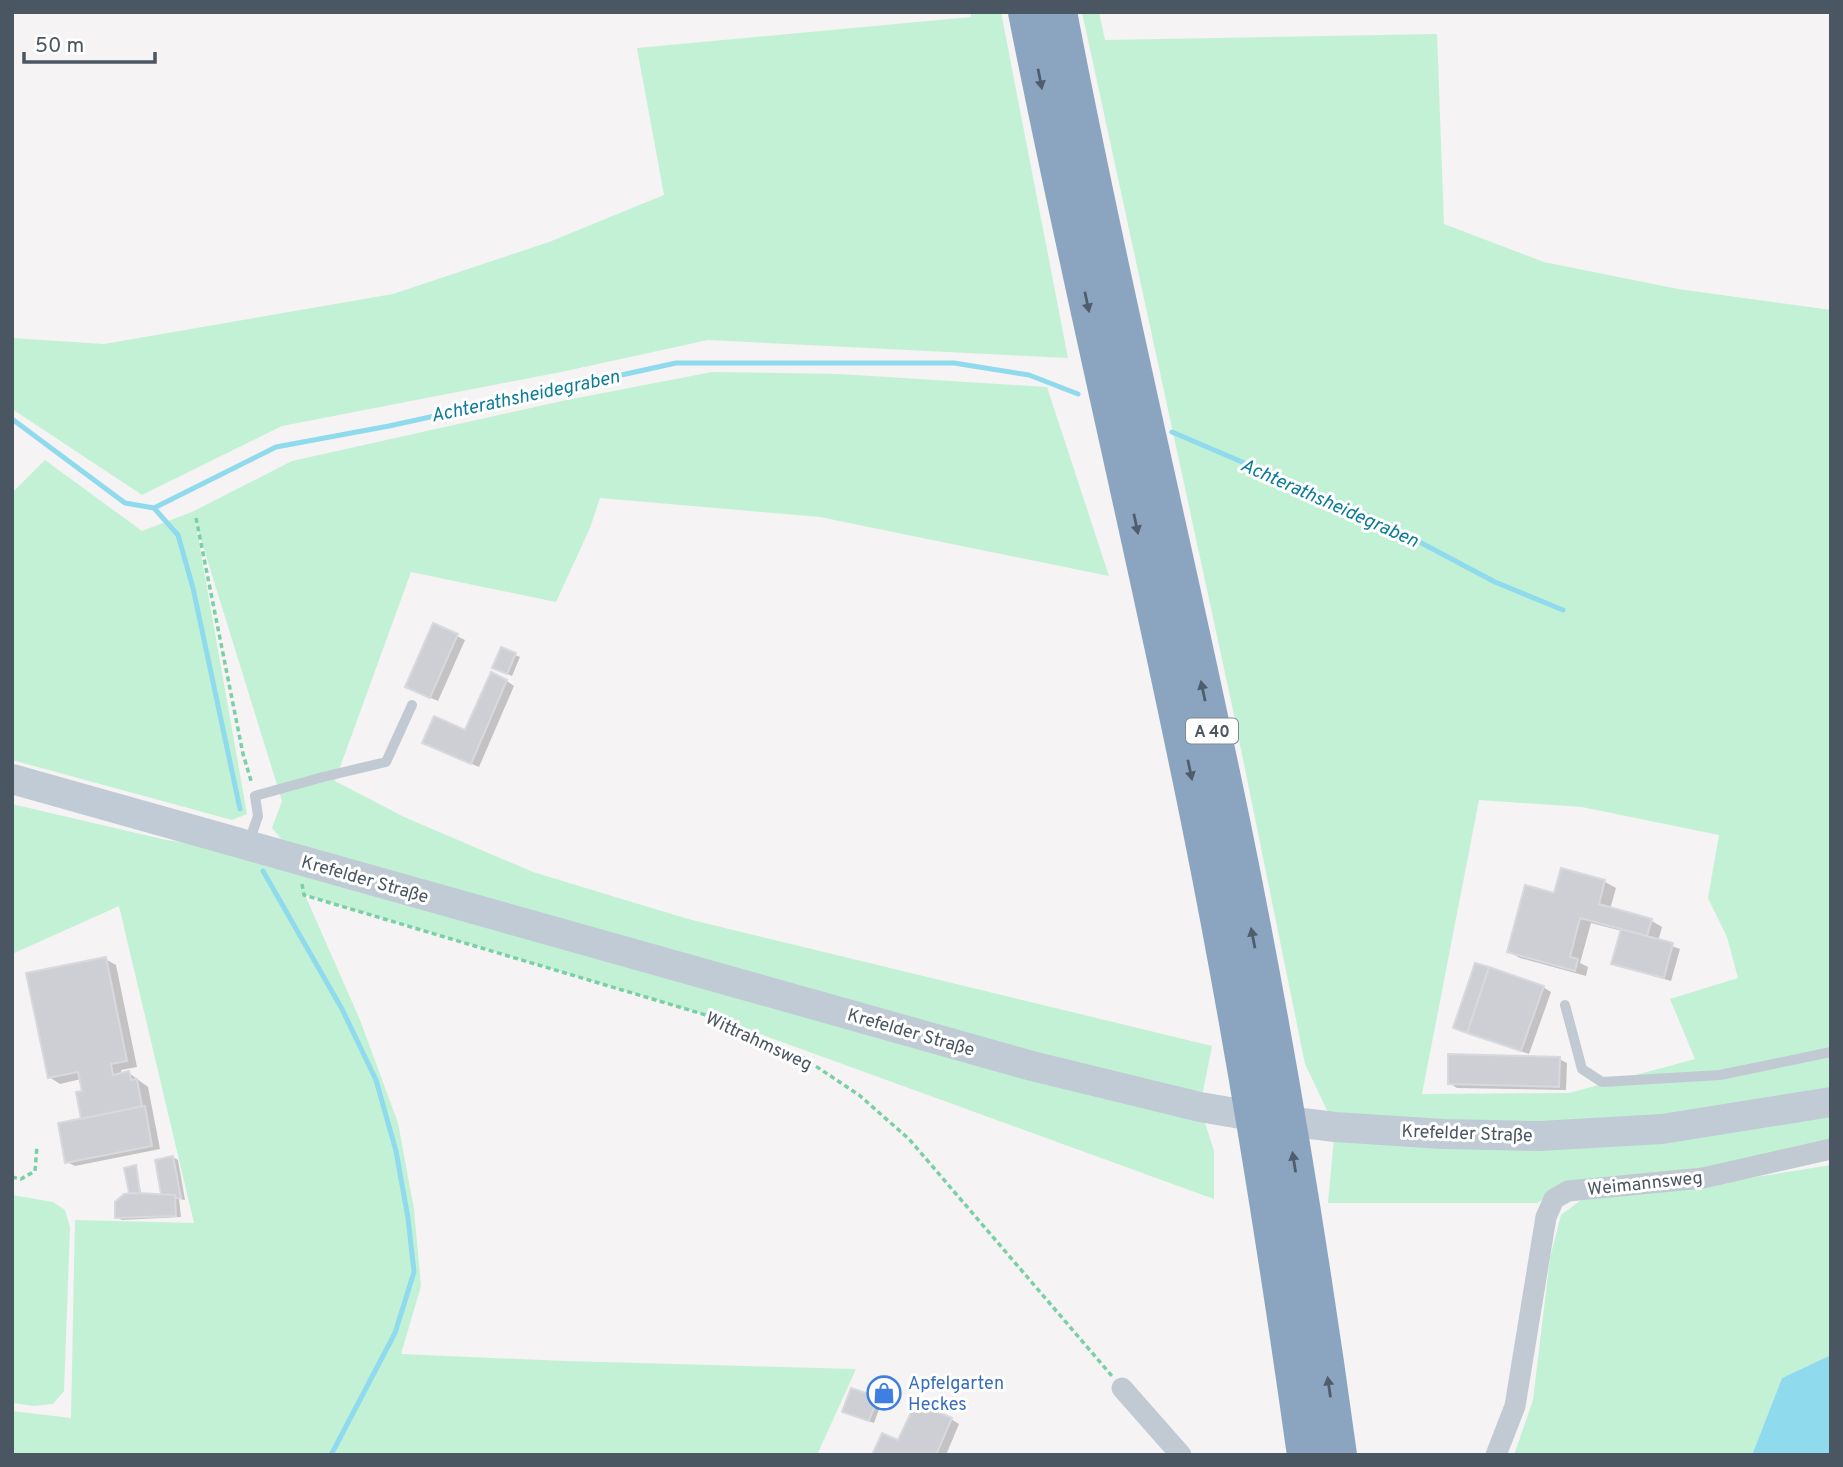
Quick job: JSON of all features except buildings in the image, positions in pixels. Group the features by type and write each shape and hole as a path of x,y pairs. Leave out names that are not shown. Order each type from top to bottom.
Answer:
{"highway":[{"name":"A 40","path":"1027,12 1054,149 1203,835 1244,1054 1306,1455"},
{"name":"A 40","path":"1058,12 1084,147 1142,404 1231,824 1282,1090 1338,1455"}],"main road":[{"name":"Krefelder Straße","path":"12,779 1018,1062 1200,1107 1335,1127 1443,1134 1540,1136 1662,1129 1831,1102"}],"street":[{"name":"Weimannsweg","path":"1496,1455 1515,1406 1546,1217 1554,1199 1568,1191 1703,1178 1831,1149"},
{"path":"1122,1388 1181,1455"}],"lane":[{"path":"248,846 258,816 255,796 386,762 412,705"},
{"path":"1565,1005 1581,1069 1602,1082 1720,1075 1831,1052"}],"path":[{"path":"196,518 243,754 255,796"},
{"name":"Wittrahmsweg","path":"298,860 304,895 716,1018 802,1057 859,1095 909,1139 1122,1388"},
{"path":"12,1177 21,1179 35,1171 37,1146"}],"green space":[{"path":"971,12 1001,12 1068,358 708,340 561,372 282,426 142,495 12,409 12,338 104,344 393,294 549,242 664,195 637,48 971,17"},
{"path":"1082,12 1099,12 1105,40 1437,34 1444,224 1544,262 1678,289 1831,310 1831,1141 1691,1173 1571,1182 1537,1203 1328,1203 1335,1127 1305,1064 1233,710","holes":["1479,800 1582,807 1719,835 1708,898 1727,937 1738,978 1670,999 1695,1059 1569,1093 1422,1094"]},
{"path":"712,372 839,374 1047,387 1109,576 820,517 600,498 590,528 556,602 411,572 335,781 404,817 533,872 688,919 1212,1046 1200,1107 1214,1151 1214,1199 716,1018 305,895 360,1020 398,1123 414,1209 421,1286 401,1354 856,1369 817,1455 12,1455 12,1411 71,1418 75,1220 194,1223 119,906 12,954 12,804 166,840 298,859 272,828 282,801 195,520 247,814 232,820 12,760 12,493 45,460 142,531 192,512 292,461 562,401"},
{"path":"1831,1165 1831,1355 1782,1378 1752,1455 1514,1455 1533,1400 1550,1258 1561,1215 1581,1200 1687,1188"},
{"path":"12,1195 53,1202 65,1210 70,1227 64,1391 53,1404 34,1406 12,1403"}],"water":[{"path":"1831,1355 1831,1455 1752,1455 1782,1378"}],"waterway":[{"name":"Achterathsheidegraben","path":"12,419 125,503 154,508 276,447 389,426 676,363 954,363 1029,375 1078,394"},
{"name":"Achterathsheidegraben","path":"1172,432 1378,520 1495,582 1563,610"},
{"path":"154,508 178,535 193,588 240,809"},
{"path":"263,871 342,1009 376,1080 396,1151 408,1218 414,1272 395,1333 331,1455"}],"place":[{"name":"Apfelgarten Heckes","path":"884,1393"}]}
